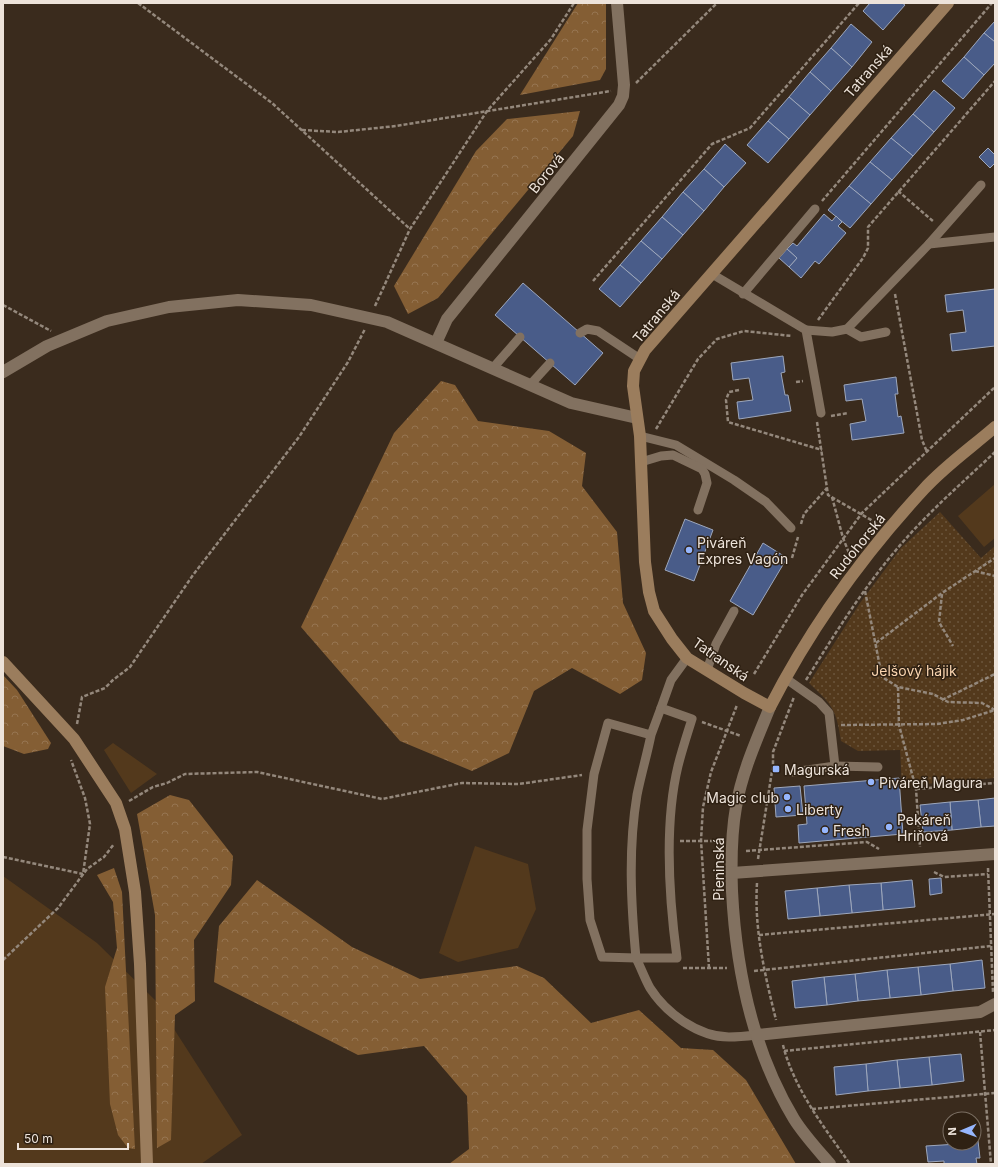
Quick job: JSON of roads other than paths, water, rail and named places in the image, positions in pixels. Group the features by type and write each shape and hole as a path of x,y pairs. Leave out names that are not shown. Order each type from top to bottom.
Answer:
{"street":[{"name":"Borová","path":"436,343 447,319 612,116 623,96 624,85 617,3"},
{"name":"Tatranská","path":"770,707 687,658 672,639 654,611 649,592 645,562 641,462 645,437 637,418 633,386 634,371 645,350 948,3"},
{"path":"3,372 46,346 107,321 169,307 238,300 311,305 387,322 571,403 637,418"},
{"name":"Rudohorská","path":"770,707 813,630 855,568 925,488 995,427"},
{"path":"3,662 74,740 116,803 125,829 135,892 140,964 147,1164"},
{"name":"Pieninská","path":"770,707 746,768 736,806 731,846 737,954 746,1000 757,1035 777,1088 795,1120 830,1164"},
{"path":"732,873 991,854"},
{"path":"757,1035 980,1012 994,1004"}],"lane":[{"path":"712,274 743,294 806,330 832,332 847,329 929,244 981,185"},
{"path":"743,294 815,209"},
{"path":"929,244 995,237"},
{"path":"580,333 587,329 598,331 640,359"},
{"path":"847,329 860,336 886,332"},
{"path":"806,330 821,413"},
{"path":"493,368 520,337"},
{"path":"530,384 550,363"},
{"path":"645,437 676,445 734,480 766,502 791,528"},
{"path":"641,462 661,456 673,455 702,469 707,483 698,510"},
{"path":"707,670 716,644 734,611"},
{"path":"687,658 671,680 651,735 637,796 631,863 632,911 636,958 650,988 668,1010 690,1025 711,1035 728,1037 757,1035"},
{"path":"785,678 819,702 829,713 832,725 835,766"},
{"path":"651,735 608,723 594,774 587,830 587,879 590,920 602,958 677,958 671,920 670,868 672,811 678,767 692,719 661,708"},
{"path":"793,772 835,766 878,767"}],"place":[{"name":"Piváreň Expres Vagón","path":"689,550"},
{"name":"Magurská","path":"776,769"},
{"name":"Piváreň Magura","path":"871,782"},
{"name":"Magic club","path":"787,797"},
{"name":"Liberty","path":"788,809"},
{"name":"Pekáreň Hriňová","path":"889,827"},
{"name":"Fresh","path":"825,830"}],"park label":[{"name":"Jelšový hájik","path":"914,670"}]}
